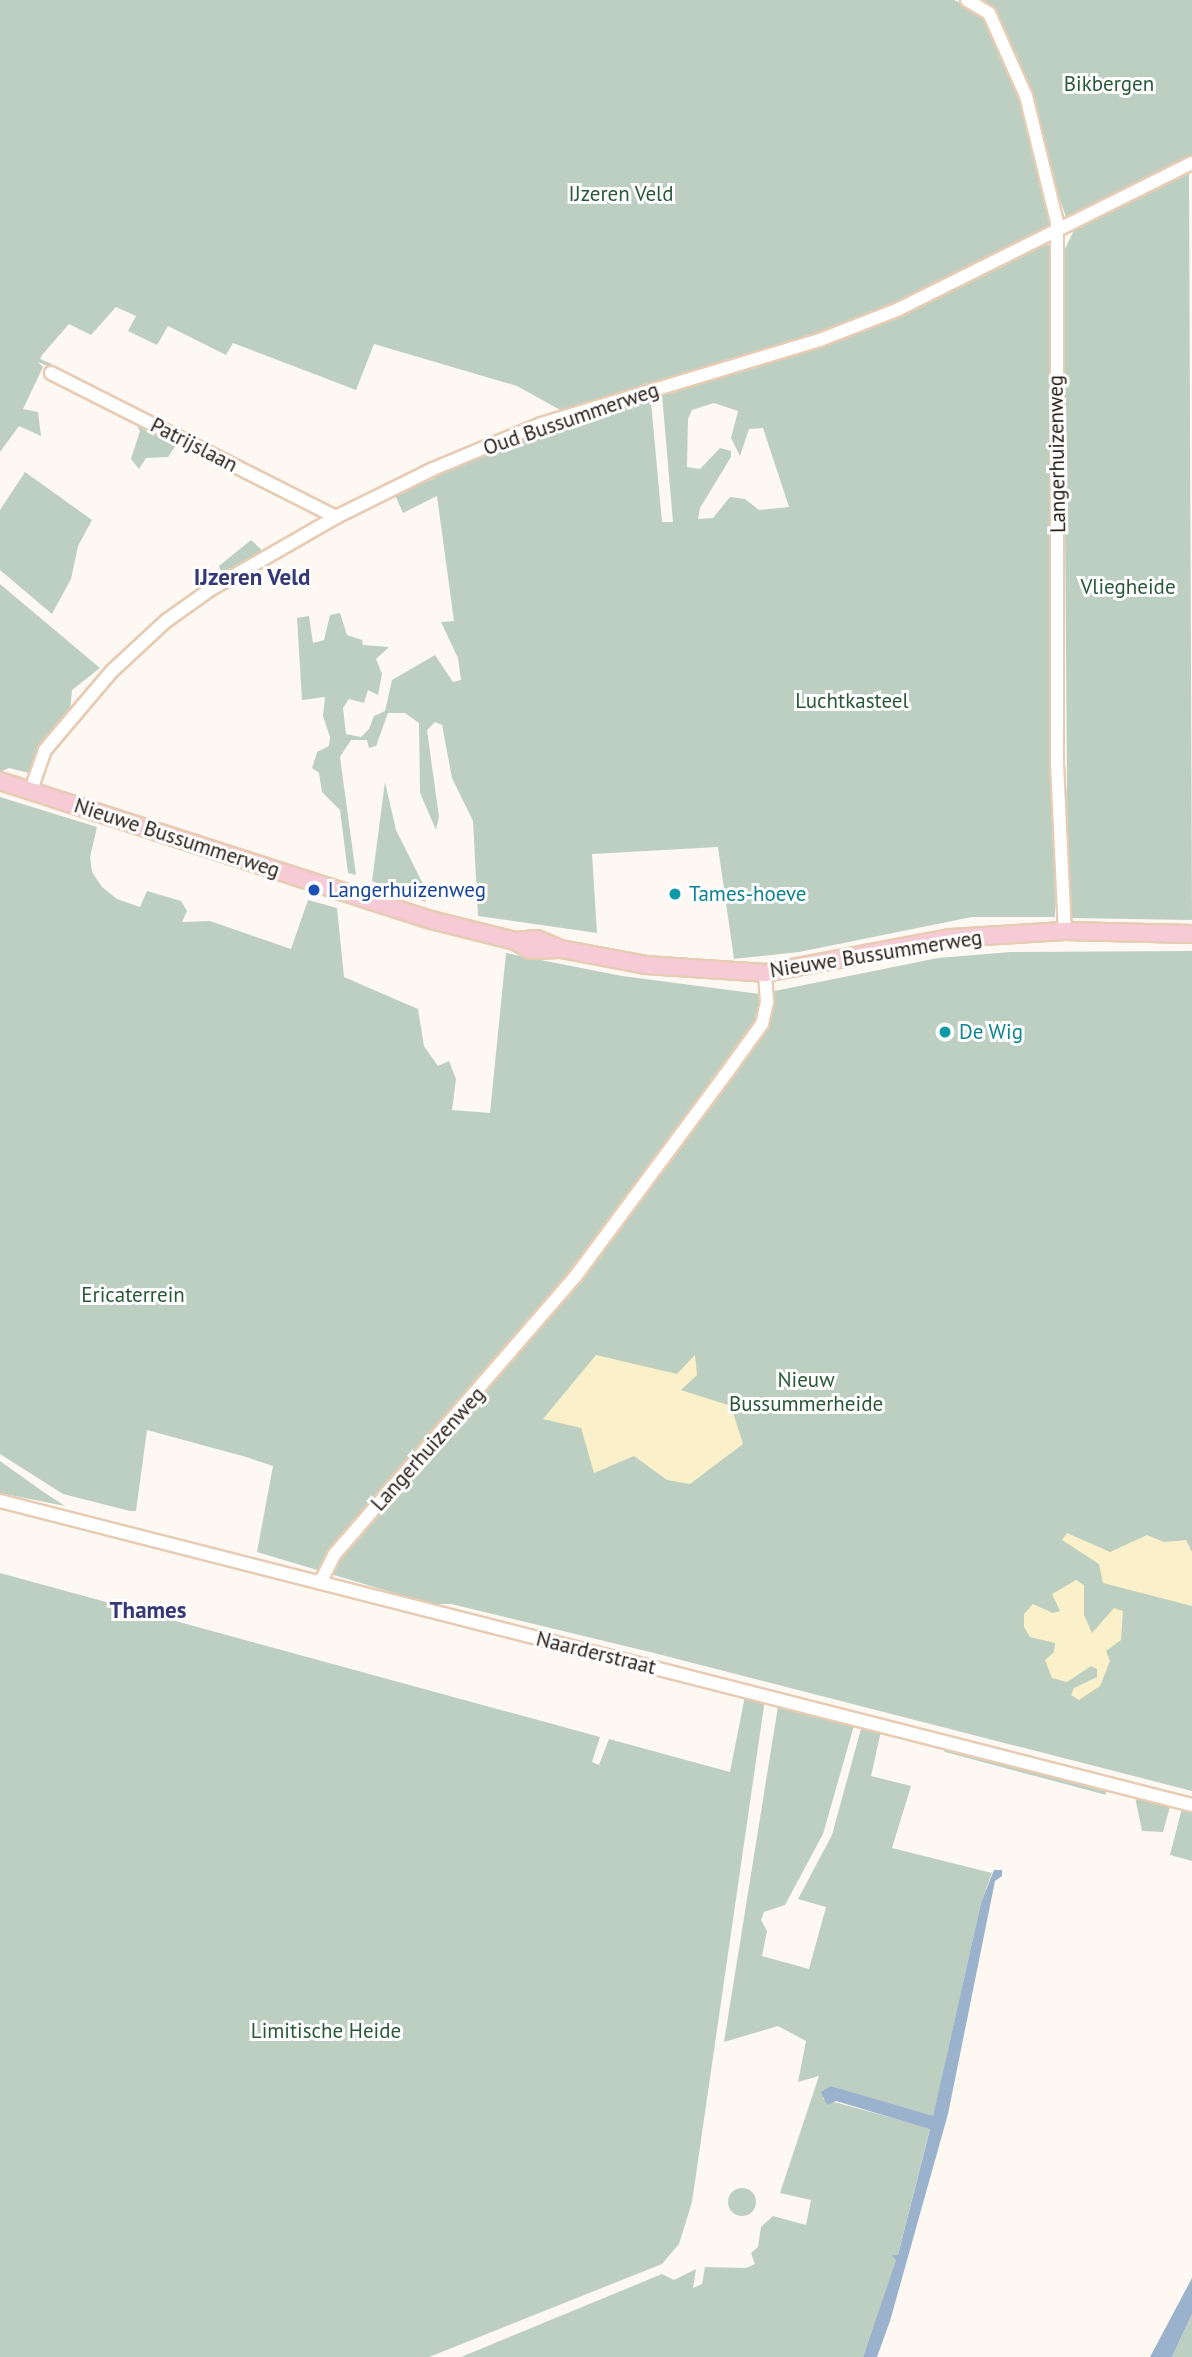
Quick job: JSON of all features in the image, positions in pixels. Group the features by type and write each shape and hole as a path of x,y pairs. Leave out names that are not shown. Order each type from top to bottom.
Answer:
{"main road":[{"name":"Nieuwe Bussummerweg","path":"0,781 431,920 515,941 537,939 561,949 708,973 765,973 951,938 1065,931 1192,933"}],"street":[{"name":"Langerhuizenweg","path":"967,0 989,13 1026,96 1053,192 1057,232 1057,764 1065,931"},
{"name":"Oud Bussummerweg","path":"31,790 45,750 112,671 166,621 211,589 336,517 433,469 541,424 807,344 899,309 1192,163"},
{"name":"Patrijslaan","path":"51,373 336,517"},
{"name":"Langerhuizenweg","path":"320,1583 334,1555 575,1277 733,1064 762,1024 767,1002 765,973"},
{"name":"Naarderstraat","path":"0,1501 1192,1805"}],"green space":[{"name":"IJzeren Veld","path":"0,0 954,0 980,12 1022,102 1053,226 916,298 819,337 564,412 517,386 374,344 356,390 233,343 226,355 168,326 157,345 128,331 136,316 116,307 91,335 69,324 42,355 40,359 52,364 50,367 38,362 43,367 23,409 38,412 41,436 19,426 0,452"},
{"name":"Bikbergen","path":"978,0 1192,0 1192,160 1067,220 1004,36"},
{"name":"Vliegheide","path":"1189,174 1192,920 1068,918 1063,253 1075,228"},
{"name":"Luchtkasteel","path":"1045,244 1051,246 1055,917 972,917 799,952 734,959 718,847 592,854 597,933 478,916 473,821 452,778 442,725 435,722 427,730 439,817 436,830 420,793 419,723 405,713 388,713 376,746 369,748 367,740 351,740 340,757 356,875 348,873 340,810 322,792 319,773 312,768 317,752 329,746 330,737 323,716 325,697 302,700 297,618 309,616 313,643 324,640 330,615 340,613 347,635 362,640 363,645 389,647 376,659 382,674 378,695 368,690 364,703 349,699 343,708 346,734 361,737 369,729 374,716 385,711 392,680 435,655 453,682 461,680 458,658 441,622 454,621 437,496 403,513 395,495 435,478 433,466 650,391 662,522 673,522 662,395 781,357 991,271","holes":["714,403 738,411 731,438 740,456 749,429 763,428 789,507 759,510 745,499 730,497 713,518 698,519 700,508 731,457 731,451 720,448 700,469 687,467 688,419 692,410"]},
{"path":"133,419 181,438 168,457 146,458 139,469 131,459 140,431"},
{"path":"25,472 92,520 78,546 71,579 52,614 0,570 0,510"},
{"path":"251,540 264,552 223,579 219,566"},
{"path":"0,584 100,668 72,690 70,711 29,773 9,768 0,772"},
{"path":"385,782 396,830 423,884 426,902 372,881"},
{"name":"Nieuw Bussummerheide","path":"0,797 97,827 90,857 92,872 102,887 117,899 140,907 147,891 181,901 187,911 182,922 210,921 291,949 308,900 337,908 344,977 418,1009 424,1046 438,1066 449,1061 456,1079 452,1110 490,1113 506,953 622,976 760,994 938,958 1011,952 1192,951 1192,1791 650,1652 451,1604 431,1604 257,1552 273,1466 246,1457 147,1430 136,1511 130,1511 63,1494 0,1454"},
{"path":"0,1461 45,1493 65,1506 0,1493"},
{"name":"Limitische Heide","path":"0,1573 600,1737 592,1762 599,1765 609,1739 730,1772 745,1696 765,1699 692,2202 679,2244 662,2264 429,2357 0,2357"},
{"path":"780,1694 857,1715 823,1834 785,1905 764,1912 761,1920 767,1931 762,1956 809,1969 826,1907 798,1899 832,1835 864,1718 883,1722 871,1776 911,1786 892,1848 992,1873 981,1903 933,2117 831,2086 823,2099 930,2128 898,2255 863,2357 461,2357 662,2274 674,2280 696,2269 693,2288 702,2284 705,2267 746,2268 755,2264 751,2253 758,2247 761,2227 773,2216 806,2225 811,2200 780,2193 819,2076 798,2082 806,2041 778,2026 724,2042"},
{"path":"947,1741 1108,1784 1105,1795 944,1752"},
{"path":"1134,1792 1171,1803 1163,1832 1142,1831"},
{"path":"1182,1808 1192,1809 1192,1861 1170,1855"},
{"path":"742,2188 752,2192 756,2202 752,2212 742,2216 732,2212 728,2202 732,2192"},
{"path":"1192,2314 1192,2357 1172,2357 1179,2342"}],"sand":[{"path":"596,1355 677,1374 695,1355 697,1375 681,1390 731,1406 743,1444 690,1484 667,1480 634,1456 594,1473 581,1428 543,1419"},
{"path":"1067,1533 1110,1552 1147,1535 1164,1542 1186,1540 1192,1552 1192,1606 1103,1583 1099,1564 1062,1540"},
{"path":"1076,1580 1084,1585 1084,1615 1092,1633 1114,1608 1123,1611 1121,1640 1106,1651 1110,1661 1100,1686 1079,1700 1071,1695 1074,1688 1097,1677 1097,1669 1091,1666 1067,1682 1052,1678 1045,1660 1054,1652 1055,1643 1030,1637 1024,1627 1024,1614 1033,1604 1053,1613 1060,1611 1052,1594"}],"water":[{"path":"994,1870 1002,1870 1002,1876 995,1881 948,2114 890,2321 877,2357 863,2357 896,2260 892,2255 898,2255 930,2129 836,2101 827,2105 821,2092 831,2086 933,2116 981,1903"},
{"path":"1192,2278 1192,2314 1172,2357 1150,2357"}],"place":[{"name":"Langerhuizenweg","path":"314,890"},
{"name":"Tames-hoeve","path":"675,894"},
{"name":"De Wig","path":"945,1032"}],"district":[{"name":"IJzeren Veld","path":"252,577"},
{"name":"Thames","path":"148,1610"}],"park label":[{"name":"Ericaterrein","path":"133,1295"}]}
